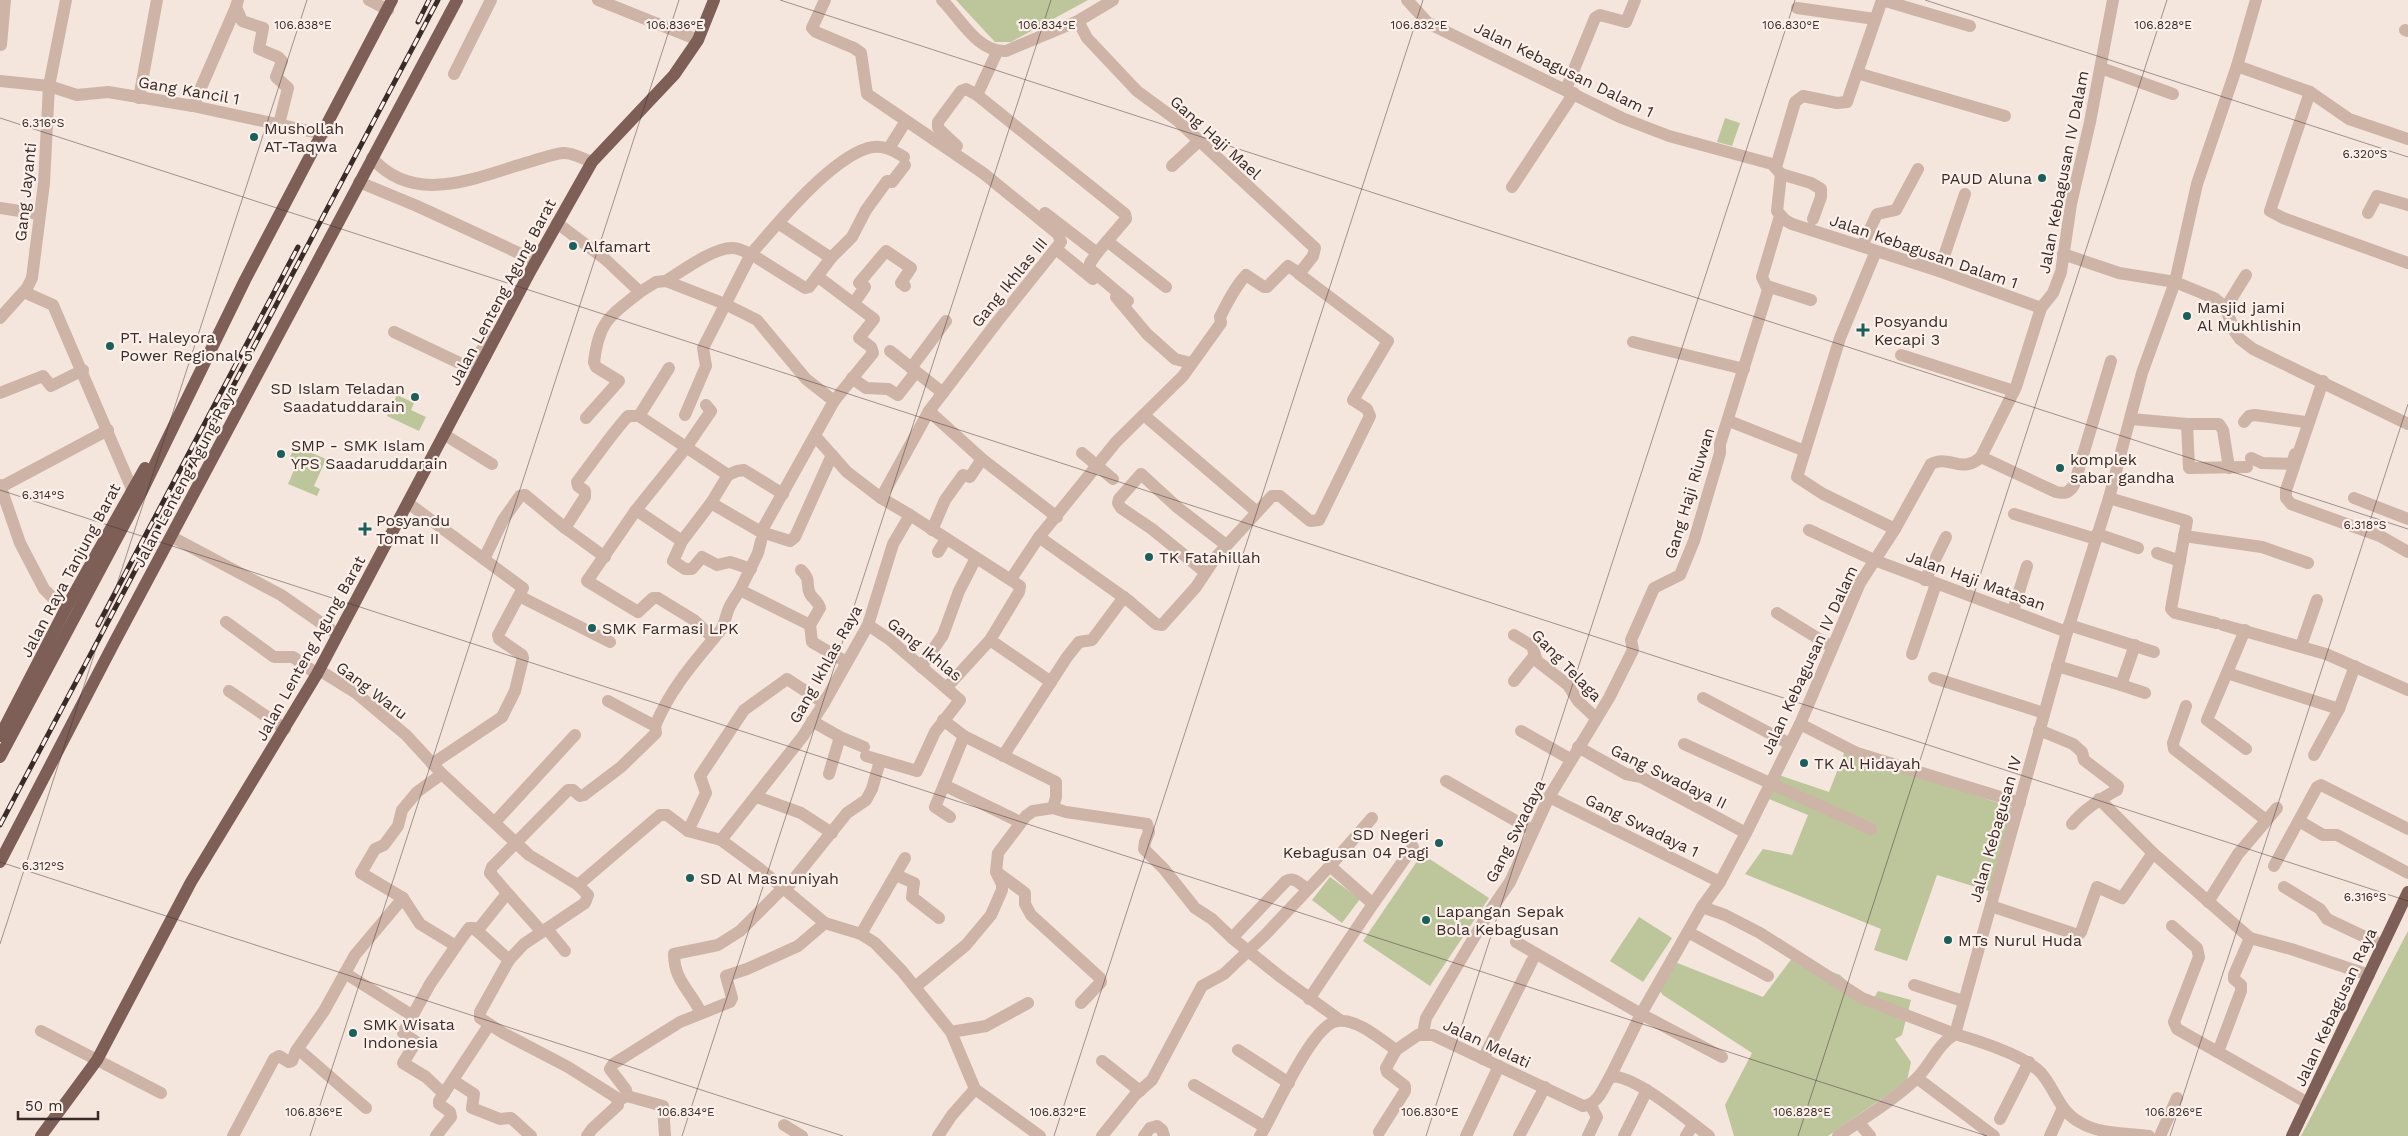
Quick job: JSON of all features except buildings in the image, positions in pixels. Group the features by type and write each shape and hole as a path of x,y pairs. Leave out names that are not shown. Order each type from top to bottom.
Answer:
{"main road":[{"name":"Jalan Lenteng Agung Raya","path":"0,862 114,642 172,537 457,0"},
{"name":"Jalan Lenteng Agung Barat","path":"42,1136 97,1060 191,882 318,672 536,261 592,162 674,75 698,40 714,0"},
{"name":"Jalan Lenteng Agung Raya","path":"0,757 140,493 245,280 390,5"},
{"name":"Jalan Raya Tanjung Barat","path":"0,736 65,610 132,489 174,422"},
{"name":"Jalan Kebagusan Raya","path":"2292,1136 2408,892"}],"street":[{"path":"1,45 5,0"},
{"name":"Gang Jayanti","path":"0,318 24,292 32,278 44,183 49,86 66,0"},
{"path":"139,98 157,0"},
{"path":"369,0 390,5"},
{"path":"454,74 491,0"},
{"path":"598,0 698,40"},
{"name":"Gang Ikhlas III","path":"824,0 812,28 816,32 854,48 860,53 867,94 984,173 1058,234 1061,242 929,411 881,498"},
{"path":"942,0 978,40 997,52 1006,51 1078,21 1113,0"},
{"name":"Jalan Kebagusan Dalam 1","path":"1407,0 1428,23 1622,118 1669,136 1766,162 1778,171 1811,183 1821,189 1821,197 1813,220"},
{"path":"1512,187 1570,91 1595,18 1600,15 1626,22 1635,0"},
{"path":"1780,216 1776,205 1778,171 1795,102 1803,96 1844,104 1847,102 1882,0 1970,26"},
{"name":"Jalan Kebagusan IV Dalam","path":"1610,1076 1641,1014 1702,907 1720,882 1746,833 1800,724 1860,583 1895,529 1931,464 1941,462 1969,465 1981,457 2014,391 2041,308 2053,293 2061,272 2074,193 2101,68 2113,0"},
{"name":"Jalan Kebagusan IV","path":"1838,1136 1859,1123 1917,1078 1955,1034 2057,666 2109,498 2142,372 2175,282 2197,184 2237,66 2256,0"},
{"path":"193,106 238,3"},
{"path":"238,3 242,21 264,28 258,49 278,57 282,61 276,77 288,88 280,124"},
{"path":"1796,8 1875,19"},
{"name":"Gang Haji Mael","path":"1078,21 1087,38 1137,91 1178,121 1315,248 1314,256 1300,274"},
{"path":"977,95 997,52"},
{"path":"2237,66 2310,92 2349,119 2408,139"},
{"path":"2101,68 2173,94"},
{"path":"1857,73 2005,116"},
{"name":"Gang Kancil 1","path":"0,81 49,86 78,95 108,92 193,106 323,134"},
{"path":"1097,253 944,136 938,128 941,116 961,91 966,89 977,95 1125,214 1126,219 1097,253 1090,263 1090,269 1128,301"},
{"path":"2310,92 2270,211 2283,218 2408,263"},
{"path":"889,148 906,121"},
{"path":"1172,166 1199,141"},
{"path":"586,418 619,381 596,367 594,362 600,330 608,318 640,292 656,282 666,281 702,259 725,249 735,248 751,254 805,288 810,285 831,258 852,236 866,210 887,181 892,182 904,161 889,148 869,147 836,167 778,223 751,254 703,348 706,366 685,415"},
{"path":"372,158 387,171 419,186 459,182 564,153 592,162"},
{"path":"1862,246 1877,214 1896,210 1918,169"},
{"path":"360,182 536,261"},
{"path":"1939,272 1965,194"},
{"path":"2368,213 2377,196 2408,205"},
{"path":"0,208 39,214"},
{"name":"Jalan Kebagusan Dalam 1","path":"1780,216 1792,224 1862,246 2041,308"},
{"name":"Gang Haji Riuwan","path":"1578,747 1633,650 1631,640 1654,588 1680,575 1686,562 1705,505 1728,421 1768,290 1762,277 1780,216"},
{"path":"557,223 605,259 640,292"},
{"path":"778,223 831,258"},
{"path":"1107,241 1166,287"},
{"path":"1056,249 1115,296 1147,334 1175,359 1191,362"},
{"path":"854,303 865,287 859,283 886,251 911,268 901,283 905,286"},
{"path":"1876,251 1840,338 1797,475 1798,479 1823,494 1895,529"},
{"path":"2063,254 2119,273 2175,282 2214,298 2226,309 2235,332 2247,345 2408,424"},
{"path":"1011,579 1039,537 1116,442 1183,376 1191,362 1221,323 1220,318 1232,298 1232,292 1246,275 1267,287 1288,266 1386,338 1388,343 1354,400 1366,409 1370,416 1319,520 1310,521 1276,495 1272,496 1226,545 1196,587 1160,626 1124,597 1039,537"},
{"path":"2226,309 2246,274"},
{"path":"565,951 509,895 490,873 490,870 568,790 573,790 582,796 621,766 656,733 655,726 661,710 679,680 712,637 721,630 730,606 751,569 761,536 800,459 834,401 873,350 859,338 874,321 873,317 817,276"},
{"path":"666,281 725,304 757,320 806,379 834,401"},
{"path":"1767,286 1811,300"},
{"path":"24,292 53,305 83,370 132,489"},
{"path":"852,378 866,388 888,389 898,395 946,321"},
{"path":"394,332 468,367 504,322"},
{"path":"1633,342 1744,369"},
{"path":"890,351 943,393"},
{"path":"1901,355 2014,391"},
{"path":"1981,457 2056,492 2064,493 2070,491 2074,485 2111,361"},
{"path":"639,416 669,368"},
{"path":"0,393 44,376 52,386 83,370"},
{"path":"2187,424 2189,468 2229,468 2249,463 2292,464 2321,380"},
{"path":"2321,380 2286,490 2288,501 2311,512 2380,536 2408,552"},
{"path":"706,405 711,412 685,449 636,510 587,582 638,612 653,598 658,598 694,620 712,637"},
{"path":"929,411 982,458 1057,517"},
{"path":"2244,422 2249,416 2255,415 2305,422"},
{"path":"565,528 585,497 585,491 578,486 577,482 593,461 597,452 628,416 639,416 685,449 728,475"},
{"path":"1144,416 1257,512"},
{"path":"2131,419 2222,426 2229,468"},
{"path":"1728,421 1805,450"},
{"path":"65,610 44,589 20,543 1,492 108,430"},
{"path":"444,435 492,464"},
{"path":"815,436 847,472 881,498 1020,586 1019,592 990,640 947,687"},
{"path":"1082,453 1114,479"},
{"path":"711,503 761,536 793,540 832,455"},
{"path":"932,530 944,500 963,475 970,477 982,458"},
{"path":"751,569 730,562 717,565 702,556 692,569 685,569 673,561 682,541 711,503 728,475 737,470 744,470 783,494"},
{"path":"1205,572 1152,529 1121,508 1118,503 1119,499 1141,474 1177,507 1226,545"},
{"path":"484,559 503,520 522,495 527,496 604,557"},
{"path":"2109,498 2187,521 2171,610 2175,613 2301,646 2355,666 2408,690"},
{"path":"2354,498 2408,519"},
{"path":"408,503 522,587 498,637 522,655 523,658 510,704 502,717 432,764"},
{"path":"636,510 682,541"},
{"path":"2014,514 2138,548"},
{"name":"Gang Ikhlas Raya","path":"721,840 757,797 803,736 824,702 868,625 893,544 910,515"},
{"name":"Jalan Haji Matasan","path":"1809,530 1874,560 1931,582 2068,628 2135,645 2154,652"},
{"path":"2184,536 2262,547 2289,558 2308,563"},
{"path":"172,537 281,595 337,634"},
{"path":"1912,654 1931,582 1946,537"},
{"path":"938,552 946,539"},
{"path":"2157,553 2180,560"},
{"path":"921,667 944,635 959,591 976,558"},
{"path":"2014,610 2027,566"},
{"path":"801,570 808,578 810,592 817,600 820,608 810,625 812,642 846,662"},
{"path":"740,590 810,625"},
{"path":"519,596 610,642"},
{"path":"1003,756 1078,644 1092,640 1124,597"},
{"path":"2301,646 2317,600"},
{"path":"1777,612 1832,647"},
{"name":"Gang Waru","path":"226,622 274,657 293,657 356,694 406,736 442,774 516,845 543,865 578,885"},
{"name":"Gang Ikhlas","path":"868,625 889,639 960,698 960,701 943,720"},
{"path":"2245,630 2207,720 2246,748"},
{"name":"Gang Telaga","path":"1514,635 1532,646 1537,661 1568,685 1578,701 1596,718"},
{"path":"990,640 1051,682"},
{"path":"2121,685 2135,645"},
{"path":"1514,681 1535,655"},
{"path":"2057,666 2145,693"},
{"path":"2314,755 2339,709 2355,666"},
{"path":"2227,672 2339,709"},
{"path":"1934,678 2044,713"},
{"path":"688,831 706,793 700,776 750,704 787,679 824,702"},
{"path":"229,691 285,729"},
{"path":"1703,698 1790,744"},
{"path":"608,701 655,726"},
{"path":"2186,706 2173,743 2174,748 2266,820"},
{"path":"812,721 880,760 914,771 918,769 943,720 964,736 1057,783 1053,808"},
{"path":"1800,724 1856,753 2020,803"},
{"path":"2040,730 2073,744 2082,752 2083,759 2118,785 2117,790 2099,799 2078,816 2072,824"},
{"path":"1521,731 1570,760"},
{"path":"494,822 576,735"},
{"path":"950,817 935,807 964,736"},
{"path":"829,774 840,737"},
{"path":"1684,744 1871,829"},
{"name":"Gang Swadaya","path":"1423,1033 1426,1018 1513,875 1532,830 1578,747"},
{"name":"Gang Swadaya II","path":"1578,747 1626,774 1642,778 1746,833"},
{"path":"701,1013 694,997 679,980 675,953 702,950 718,945 740,930 784,889 847,814 866,800 872,789 880,760"},
{"path":"442,774 417,792 402,810 398,826 384,845 375,849 361,872 403,898 420,924 456,946"},
{"path":"1446,781 1532,830"},
{"path":"944,784 1020,822"},
{"path":"2274,866 2317,787 2324,785 2408,829"},
{"path":"757,797 801,813 832,833"},
{"name":"Gang Swadaya 1","path":"1549,797 1720,882"},
{"path":"2099,799 2153,853 2250,938 2291,949 2369,975"},
{"path":"915,987 966,945 991,915 1002,890 1002,884 996,872 998,853 1020,822 1033,811 1053,808 1066,812 1142,822 1150,828 1144,849 1164,869 1195,908 1212,920 1247,952 1309,999 1340,1020 1350,1022 1369,1031 1396,1050 1386,1068 1387,1072 1405,1086 1405,1091 1379,1132"},
{"path":"2208,902 2238,854 2277,808"},
{"path":"665,1136 663,1106 623,1098 489,1025 480,1018 480,1012 508,960 524,944 588,900 588,895 578,885 660,815 668,816 688,831 721,840 825,923 861,934 875,943 915,987 953,1036 975,1089 1040,1136"},
{"path":"1102,1136 1140,1090 1152,1080 1202,986 1224,974 1247,952 1330,866 1372,818"},
{"path":"2299,821 2323,835 2336,835 2408,873"},
{"path":"1309,999 1413,847"},
{"path":"1991,906 2078,935 2082,932 2097,887 2122,898 2153,853"},
{"path":"861,934 905,858"},
{"path":"1330,866 1373,904"},
{"path":"996,872 1024,893 1025,904 1031,915 1100,978 1101,982 1081,1003"},
{"path":"896,875 914,883 912,897 940,918"},
{"path":"1232,938 1286,881 1295,880 1307,890"},
{"path":"2284,886 2320,908 2327,919 2382,945"},
{"path":"478,930 505,896 509,895"},
{"path":"233,1136 275,1056 290,1062 324,1010 355,955 403,898"},
{"path":"1702,907 1724,915 1760,933 1862,998 2029,1062 2044,1078 2063,1108 2082,1124 2113,1133 2148,1136"},
{"path":"587,1136 592,1128 618,1105 626,1090 610,1068 680,1022 731,1001 726,976 748,969 798,946 825,923"},
{"path":"2172,926 2197,948 2199,957 2174,1025 2177,1029 2308,1103"},
{"path":"444,1094 426,1077 403,1063 416,1042 403,1033 430,984 469,928 478,930 508,960"},
{"path":"1688,932 1768,976"},
{"path":"2218,1052 2241,991 2241,985 2233,977 2250,938"},
{"path":"1516,942 1641,1014 1722,1057"},
{"path":"1483,1059 1532,961"},
{"path":"345,972 413,1016"},
{"path":"1914,985 1963,1001"},
{"path":"953,1036 986,1026 1028,1003"},
{"path":"1194,1085 1263,1132 1300,1060 1320,1030 1328,1023 1340,1020"},
{"path":"436,1136 451,1117 450,1112 439,1104 489,1025"},
{"path":"41,1031 160,1093"},
{"name":"Jalan Melati","path":"1396,1050 1423,1033 1433,1035 1583,1106 1590,1106"},
{"path":"298,1048 366,1108"},
{"path":"1238,1050 1289,1083"},
{"path":"1102,1061 1140,1090"},
{"path":"2000,1119 2029,1062"},
{"path":"1466,1136 1498,1066"},
{"path":"1588,1136 1598,1117 1590,1106 1610,1076 1620,1077 1647,1090 1709,1136"},
{"path":"1917,1078 1994,1136"},
{"path":"454,1081 474,1094 472,1108 500,1119 511,1118 531,1136"},
{"path":"1519,1136 1545,1088"},
{"path":"938,1136 952,1115 975,1089"},
{"path":"1624,1136 1647,1090"},
{"path":"2160,1136 2177,1098"},
{"path":"2050,1136 2063,1108"},
{"path":"1859,1123 1870,1136"},
{"path":"784,1125 802,1136"},
{"path":"1686,1136 1693,1125"},
{"path":"1144,1136 1153,1126 1162,1130 1164,1136"}],"green space":[{"path":"956,0 1088,0 1011,42 995,42"},
{"path":"1725,118 1740,123 1732,146 1717,142"},
{"path":"397,395 414,403 411,410 426,417 419,431 387,416"},
{"path":"295,446 326,459 314,486 320,489 317,496 288,484 297,463 289,459"},
{"path":"1845,751 2013,808 1989,891 1937,875 1907,961 1874,950 1881,929 1745,874 1763,849 1792,855 1808,815 1764,797 1776,774 1829,792"},
{"name":"Lapangan Sepak Bola Kebagusan","path":"1422,854 1489,898 1430,986 1363,941"},
{"path":"1330,877 1360,899 1342,923 1312,900"},
{"path":"1639,917 1672,938 1643,982 1610,961"},
{"path":"2408,931 2408,1136 2301,1136"},
{"path":"1793,957 1840,975 1871,1003 1878,991 1911,1000 1902,1035 1895,1039 1911,1062 1907,1081 1828,1136 1734,1136 1725,1105 1752,1053 1663,995 1658,989 1675,962 1763,997"}],"railway":[{"path":"418,22 429,0"},
{"path":"0,825 438,0"},
{"path":"98,625 298,247"}],"place":[{"name":"Mushollah AT-Taqwa","path":"254,137"},
{"name":"PAUD Aluna","path":"2042,178"},
{"name":"Alfamart","path":"573,246"},
{"name":"Masjid jami Al Mukhlishin","path":"2187,316"},
{"name":"Posyandu Kecapi 3","path":"1863,330"},
{"name":"PT. Haleyora Power Regional 5","path":"110,346"},
{"name":"SD Islam Teladan Saadatuddarain","path":"415,397"},
{"name":"SMP - SMK Islam YPS Saadaruddarain","path":"281,454"},
{"name":"komplek sabar gandha","path":"2060,468"},
{"name":"Posyandu Tomat II","path":"365,529"},
{"name":"TK Fatahillah","path":"1149,557"},
{"name":"SMK Farmasi LPK","path":"592,628"},
{"name":"TK Al Hidayah","path":"1804,763"},
{"name":"SD Negeri Kebagusan 04 Pagi","path":"1439,843"},
{"name":"SD Al Masnuniyah","path":"690,878"},
{"name":"Lapangan Sepak Bola Kebagusan","path":"1426,920"},
{"name":"MTs Nurul Huda","path":"1948,940"},
{"name":"SMK Wisata Indonesia","path":"353,1033"}]}
